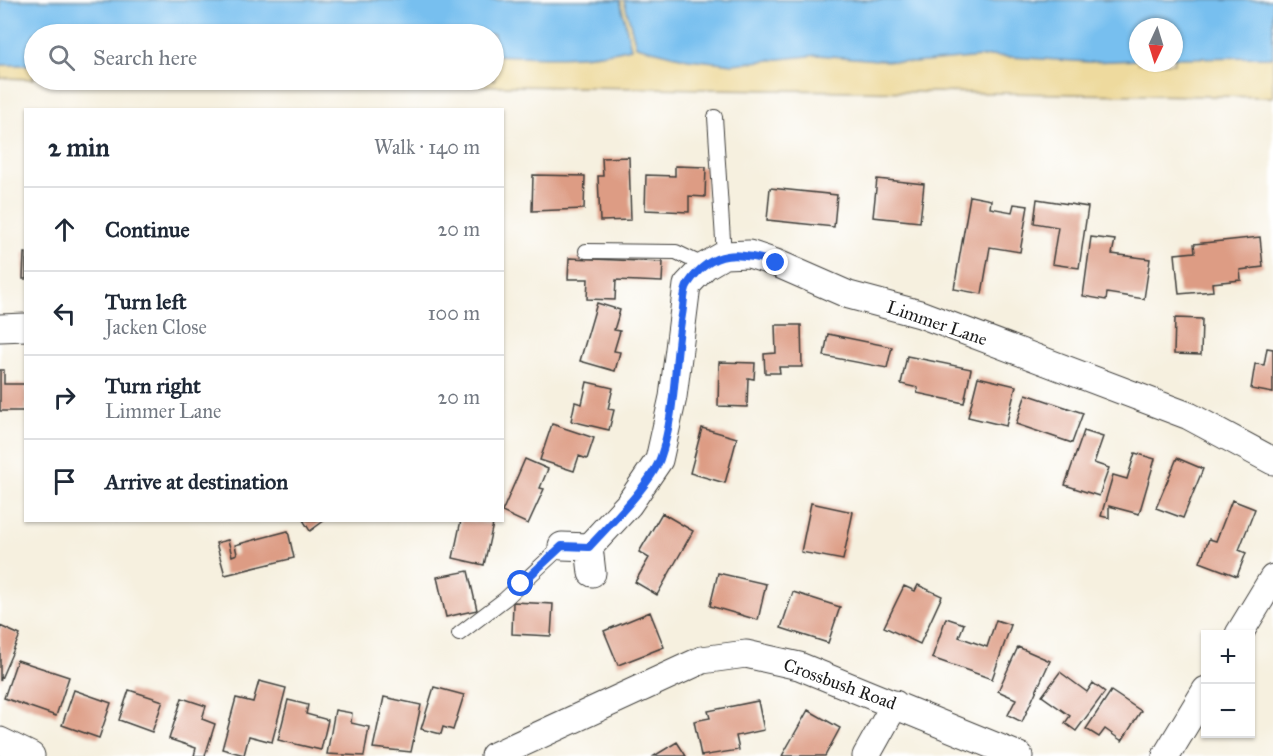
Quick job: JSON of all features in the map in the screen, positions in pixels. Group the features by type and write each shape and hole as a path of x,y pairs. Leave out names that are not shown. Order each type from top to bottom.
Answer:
{"street":[{"name":"Limmer Lane","path":"715,260 748,254 776,263 849,295 920,314 1189,416 1273,461"},
{"path":"562,546 591,560 659,460 673,397 687,285 715,260"},
{"path":"0,327 24,327"},
{"path":"1241,630 1273,578"},
{"name":"Crossbush Road","path":"494,756 702,660 720,655 746,654 799,666 1019,756"},
{"path":"1166,756 1201,698"},
{"path":"866,756 895,704"},
{"path":"0,741 32,756"}],"lane":[{"path":"586,251 676,252 715,260 715,117"},
{"path":"459,634 505,599 562,546"}],"sand":[{"path":"0,0 1273,0 1273,97 504,86 504,24 24,24 24,79 0,78"}],"water":[{"path":"0,0 620,0 631,48 563,57 504,55 504,24 24,24 24,65 0,65"},
{"path":"624,0 1273,0 1273,57 1183,58 1183,18 1129,18 1129,60 1089,62 994,56 913,63 818,55 733,64 688,59 636,46"}],"building":[{"path":"629,157 631,220 600,221 598,176 603,176 602,158"},
{"path":"675,166 706,167 705,197 689,196 689,212 645,210 646,175 675,176"},
{"path":"533,175 585,176 584,209 532,211"},
{"path":"877,179 924,184 920,222 873,217"},
{"path":"770,188 837,195 834,227 767,220"},
{"path":"970,196 991,200 990,208 1012,212 1014,204 1028,206 1020,252 990,247 982,294 954,289"},
{"path":"1037,199 1088,207 1079,268 1052,264 1058,227 1034,223"},
{"path":"1091,237 1115,240 1112,254 1150,259 1144,299 1107,293 1106,300 1083,296"},
{"path":"1260,237 1263,267 1240,270 1241,280 1212,283 1213,291 1179,294 1175,254 1195,252 1194,244"},
{"path":"569,258 663,262 662,282 616,280 615,300 587,299 588,279 568,279"},
{"path":"597,303 620,310 614,330 620,331 614,351 620,352 615,371 580,361"},
{"path":"1175,318 1202,319 1201,355 1174,354"},
{"path":"775,325 801,325 802,367 779,367 780,373 765,373 764,354 776,353"},
{"path":"828,334 892,347 887,368 824,356"},
{"path":"1267,348 1273,349 1273,393 1251,389 1255,364 1264,365"},
{"path":"907,356 971,369 964,403 917,393 918,388 901,384"},
{"path":"719,362 755,363 754,379 748,378 747,407 718,406"},
{"path":"0,370 4,370 4,384 24,384 24,411 0,411"},
{"path":"978,377 1016,386 1006,426 968,417"},
{"path":"587,382 613,388 608,409 614,410 609,430 571,421 575,402 582,404"},
{"path":"1026,394 1083,413 1072,443 1016,424"},
{"path":"552,424 594,438 587,459 579,456 574,471 540,460"},
{"path":"702,428 737,438 725,483 690,473"},
{"path":"1084,431 1103,437 1094,463 1109,468 1099,496 1065,485"},
{"path":"1135,453 1155,459 1139,514 1109,506 1109,518 1101,516 1113,475 1127,479"},
{"path":"1177,458 1203,469 1183,518 1156,508"},
{"path":"525,459 548,469 540,488 544,489 528,524 504,513 504,507"},
{"path":"1232,500 1255,509 1239,550 1246,553 1237,576 1200,562 1209,539 1216,541"},
{"path":"811,503 853,512 843,560 801,552"},
{"path":"662,513 693,531 657,595 635,582 649,558 639,552"},
{"path":"304,522 322,522 310,531"},
{"path":"461,522 493,524 484,565 453,558"},
{"path":"288,531 294,558 225,575 216,543 228,540 232,556 237,554 235,545"},
{"path":"468,571 477,610 446,617 437,577"},
{"path":"718,573 766,584 758,620 710,606"},
{"path":"918,585 942,596 920,644 884,627 904,586 915,591"},
{"path":"793,592 840,607 828,643 781,628"},
{"path":"513,602 553,604 551,636 512,634"},
{"path":"650,612 664,647 618,665 604,631"},
{"path":"946,618 964,624 959,637 987,647 996,620 1011,625 992,679 932,658"},
{"path":"0,626 20,635 0,681"},
{"path":"1018,647 1050,661 1022,722 1008,715 1016,699 998,691"},
{"path":"17,660 69,677 56,716 4,698"},
{"path":"1060,672 1087,692 1093,683 1105,692 1076,731 1065,723 1070,716 1042,696"},
{"path":"259,681 286,688 272,742 249,736 244,755 222,749 236,698 253,702"},
{"path":"434,687 464,695 453,730 443,727 441,734 421,729"},
{"path":"74,690 111,703 99,738 62,725"},
{"path":"129,690 163,701 152,732 119,720"},
{"path":"1111,691 1141,711 1122,741 1105,729 1099,737 1086,729"},
{"path":"384,697 421,705 411,752 373,748"},
{"path":"182,698 206,706 202,719 215,724 205,756 194,756 196,748 169,739"},
{"path":"288,700 308,705 306,714 328,720 321,750 278,740"},
{"path":"758,701 764,730 736,736 739,750 701,756 694,721 710,718 708,711"},
{"path":"335,710 352,713 351,723 369,727 364,756 327,754"},
{"path":"808,710 840,728 825,756 782,756"},
{"path":"677,742 686,756 654,756"}],"route":[{"path":"521,584 562,546 589,547 629,504 659,460 673,397 679,334 687,285 705,266 724,255 748,254 776,263"}]}
